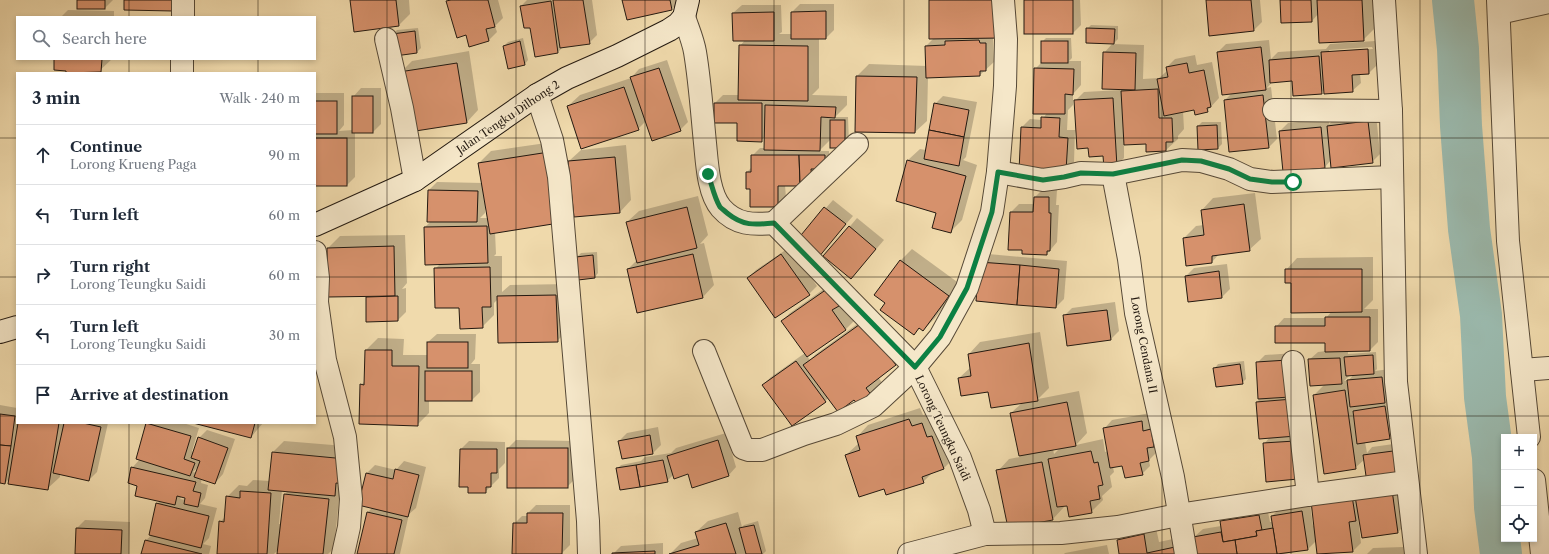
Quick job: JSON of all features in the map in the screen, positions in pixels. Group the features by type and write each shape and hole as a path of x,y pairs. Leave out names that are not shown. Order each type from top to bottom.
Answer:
{"street":[{"path":"183,0 183,16"},
{"path":"704,351 743,448 756,451 836,424 873,406 915,367 940,337 967,288 992,212 998,172 1005,86 1006,39 1003,0"},
{"path":"1384,0 1391,111 1396,382 1406,482 1416,554"},
{"path":"1529,434 1508,241 1499,7 1549,2"},
{"path":"686,9 695,51 708,174 720,208 743,223 758,225 774,223 858,144"},
{"name":"Jalan Tengku Dilhong 2","path":"316,224 415,180 537,95 567,78 617,56 669,30 678,24 686,9"},
{"path":"386,39 415,180"},
{"path":"182,60 182,72"},
{"path":"537,95 552,140 559,177 587,513 589,554"},
{"path":"1274,110 1391,111"},
{"path":"998,172 1043,180 1081,173 1113,174 1182,160 1201,161 1229,169 1250,179 1272,182 1392,177"},
{"name":"Lorong Cendana II","path":"1113,174 1129,259 1136,313 1172,477 1186,554"},
{"name":"Lorong Teungku Saidi","path":"774,223 915,367 960,458 980,510 985,534"},
{"path":"316,261 318,278 317,302 326,360 345,437 351,499 349,527 343,554"},
{"path":"0,332 16,327"},
{"path":"1293,362 1308,494"},
{"path":"1522,370 1549,368"},
{"path":"909,554 985,534 1061,533 1118,526 1308,494 1406,482"},
{"path":"1537,493 1544,524 1542,554"}],"building":[{"path":"77,0 105,0 105,9 77,9"},
{"path":"124,0 173,0 173,11 124,10"},
{"path":"350,0 396,0 399,26 354,32"},
{"path":"488,0 495,27 486,29 489,41 469,47 466,35 457,38 446,1"},
{"path":"553,0 583,0 590,44 560,48"},
{"path":"622,0 670,0 672,10 627,20"},
{"path":"929,0 1000,0 1001,38 929,39"},
{"path":"1024,0 1073,0 1073,34 1024,34"},
{"path":"1206,0 1251,0 1254,31 1209,36"},
{"path":"1280,0 1311,0 1312,22 1281,23"},
{"path":"1317,0 1362,0 1364,41 1319,43"},
{"path":"551,1 558,53 535,57 530,28 524,28 520,6"},
{"path":"826,11 826,39 791,39 791,12"},
{"path":"774,12 774,41 733,41 732,13"},
{"path":"1086,28 1115,29 1114,44 1086,43"},
{"path":"415,31 417,53 395,56 392,34"},
{"path":"979,40 980,43 986,43 986,71 980,71 980,76 926,78 925,46 945,45 945,41"},
{"path":"520,41 525,65 508,69 503,46"},
{"path":"1041,41 1068,41 1068,63 1041,63"},
{"path":"739,45 808,46 808,101 738,100"},
{"path":"1261,47 1266,90 1222,95 1217,52"},
{"path":"1368,49 1369,74 1352,75 1353,92 1324,94 1321,52"},
{"path":"1103,52 1136,53 1135,90 1102,89"},
{"path":"1319,56 1322,94 1293,96 1292,81 1270,83 1269,60"},
{"path":"54,60 102,60 101,72 66,72 54,70"},
{"path":"457,63 467,123 409,132 399,72"},
{"path":"1187,63 1189,73 1204,70 1211,107 1207,108 1208,112 1195,115 1194,110 1164,116 1157,79 1168,77 1166,67"},
{"path":"659,68 681,131 652,141 630,77"},
{"path":"1034,68 1074,69 1073,95 1065,94 1065,114 1033,114"},
{"path":"856,76 917,77 915,133 855,132"},
{"path":"624,87 639,130 581,149 567,106"},
{"path":"1158,89 1159,118 1172,118 1173,142 1166,142 1166,151 1146,152 1146,144 1124,145 1121,91"},
{"path":"1263,95 1269,148 1229,152 1224,100"},
{"path":"352,96 373,96 373,133 352,133"},
{"path":"1113,98 1117,167 1104,168 1103,156 1089,157 1088,148 1077,149 1074,100"},
{"path":"316,101 337,101 337,134 316,134"},
{"path":"714,103 762,103 762,142 737,141 737,123 714,123"},
{"path":"934,103 969,110 964,137 929,130"},
{"path":"765,105 836,107 835,118 821,117 820,151 764,150"},
{"path":"1041,117 1060,118 1059,137 1068,138 1066,171 1019,171 1021,127 1041,128"},
{"path":"830,120 845,120 845,148 830,148"},
{"path":"1368,121 1373,163 1331,168 1327,126"},
{"path":"1217,125 1218,149 1198,150 1197,126"},
{"path":"1321,127 1325,168 1283,172 1279,131"},
{"path":"929,130 964,137 959,166 924,159"},
{"path":"316,138 347,138 347,186 316,186"},
{"path":"549,152 559,223 490,234 478,163"},
{"path":"751,155 799,155 800,186 778,186 778,207 750,207 750,189 746,189 746,172 751,172"},
{"path":"799,155 825,155 825,169 811,169 812,182 800,182"},
{"path":"615,157 620,213 574,217 568,161"},
{"path":"907,160 966,176 951,233 932,228 936,213 896,201"},
{"path":"428,190 478,191 477,222 427,222"},
{"path":"1034,197 1049,197 1049,213 1051,213 1050,251 1047,251 1047,255 1022,254 1022,250 1008,250 1010,212 1033,212"},
{"path":"1244,204 1250,251 1212,256 1212,263 1186,266 1183,238 1204,235 1201,210"},
{"path":"687,207 697,248 637,263 626,222"},
{"path":"824,207 846,224 818,258 797,240"},
{"path":"487,226 488,263 425,265 424,227"},
{"path":"849,226 876,249 851,279 823,256"},
{"path":"394,246 395,296 328,297 327,248"},
{"path":"693,254 703,298 637,313 627,269"},
{"path":"781,254 810,295 775,318 747,278"},
{"path":"593,255 595,278 578,280 576,257"},
{"path":"900,260 949,296 923,331 919,328 914,335 880,310 885,303 874,295"},
{"path":"979,262 1020,265 1017,305 976,301"},
{"path":"1020,265 1059,269 1056,308 1017,305"},
{"path":"490,267 491,307 482,307 483,328 460,329 459,308 435,308 434,268"},
{"path":"1285,269 1362,269 1362,312 1291,313 1291,283 1285,283"},
{"path":"1219,271 1222,298 1188,302 1185,276"},
{"path":"827,289 839,306 832,310 846,330 807,357 781,321"},
{"path":"556,295 558,342 498,343 497,296"},
{"path":"398,296 398,321 366,322 366,297"},
{"path":"1107,310 1111,340 1067,346 1063,315"},
{"path":"1325,317 1370,317 1370,351 1325,352 1325,343 1275,343 1275,326 1325,326"},
{"path":"863,322 896,365 866,388 875,400 862,410 854,400 838,412 803,365"},
{"path":"427,342 468,342 468,368 427,368"},
{"path":"1029,343 1038,401 991,408 988,392 961,396 958,378 971,376 968,354"},
{"path":"365,350 392,350 392,366 419,366 418,426 359,424 360,384 364,385"},
{"path":"1373,355 1374,374 1346,376 1344,357"},
{"path":"1340,358 1342,384 1310,386 1308,359"},
{"path":"1288,360 1290,397 1258,399 1256,362"},
{"path":"796,361 826,402 792,426 762,385"},
{"path":"1240,364 1243,384 1216,387 1213,368"},
{"path":"425,371 472,371 472,401 425,401"},
{"path":"1382,377 1385,403 1350,407 1347,380"},
{"path":"1345,390 1356,469 1324,474 1313,395"},
{"path":"1293,399 1296,436 1259,439 1256,402"},
{"path":"1067,402 1076,446 1019,456 1010,413"},
{"path":"1385,406 1390,439 1357,444 1353,411"},
{"path":"0,414 15,416 11,446 0,445"},
{"path":"909,419 912,426 922,423 927,437 932,436 944,469 922,477 924,483 886,495 884,489 859,497 845,455 860,450 856,436"},
{"path":"1142,421 1143,431 1151,429 1154,447 1147,448 1149,461 1140,463 1143,475 1125,478 1122,466 1110,468 1103,428"},
{"path":"18,424 59,424 48,490 8,484"},
{"path":"64,424 88,424 101,427 89,481 53,473"},
{"path":"146,424 191,436 184,459 195,463 190,476 136,459"},
{"path":"197,424 255,424 251,438"},
{"path":"650,435 653,454 622,459 618,441"},
{"path":"198,437 228,448 215,484 194,477 200,461 191,458"},
{"path":"718,440 729,476 692,488 688,474 674,479 667,456"},
{"path":"1295,441 1298,479 1266,482 1263,443"},
{"path":"0,445 11,446 5,484 0,483"},
{"path":"507,448 568,448 568,488 507,488"},
{"path":"460,449 497,449 497,473 491,473 491,487 486,487 486,493 468,493 468,487 459,487"},
{"path":"1091,451 1094,463 1098,462 1103,485 1098,486 1100,499 1090,501 1092,513 1069,517 1067,506 1057,507 1048,459"},
{"path":"1393,451 1397,479 1367,483 1363,455"},
{"path":"272,452 346,459 344,484 336,483 335,496 268,490"},
{"path":"663,460 668,482 640,487 636,465"},
{"path":"1042,462 1053,520 1008,528 996,470"},
{"path":"636,465 640,487 620,490 616,468"},
{"path":"131,467 196,482 193,491 201,493 198,507 184,504 185,498 177,496 175,505 135,496 137,486 128,483"},
{"path":"395,469 419,475 408,517 358,505 366,473 393,479"},
{"path":"1392,490 1398,533 1362,538 1355,496"},
{"path":"240,491 271,493 267,554 217,554 219,521 224,522 226,496 240,498"},
{"path":"284,494 329,499 323,554 277,554"},
{"path":"1352,496 1356,521 1349,522 1353,552 1317,554 1311,501"},
{"path":"156,503 209,516 201,548 149,535"},
{"path":"1302,511 1308,550 1277,554 1271,516"},
{"path":"367,512 402,520 394,554 357,554"},
{"path":"527,513 563,513 562,554 512,554 513,523 527,523"},
{"path":"1259,515 1262,530 1256,531 1257,536 1223,542 1220,521"},
{"path":"726,523 736,554 669,554 699,545 695,532"},
{"path":"754,525 762,554 746,554 739,528"},
{"path":"76,528 122,530 121,554 75,554"},
{"path":"1273,528 1277,554 1237,554 1235,540 1257,536 1256,531"},
{"path":"1221,532 1223,542 1235,540 1237,554 1196,554 1193,537"},
{"path":"1144,534 1147,553 1175,547 1177,554 1119,554 1117,540"},
{"path":"145,540 202,554 141,554"},
{"path":"655,551 655,554 612,554 612,553"}],"waterway":[{"path":"1453,0 1458,49 1461,126 1469,229 1481,315 1485,397 1493,457 1495,507 1501,554"}],"route":[{"path":"708,174 720,208 743,223 758,225 774,223 915,367 940,337 967,288 992,212 998,172 1043,180 1081,173 1095,172 1113,174 1182,160 1201,161 1229,169 1250,179 1272,182 1293,182"}]}
